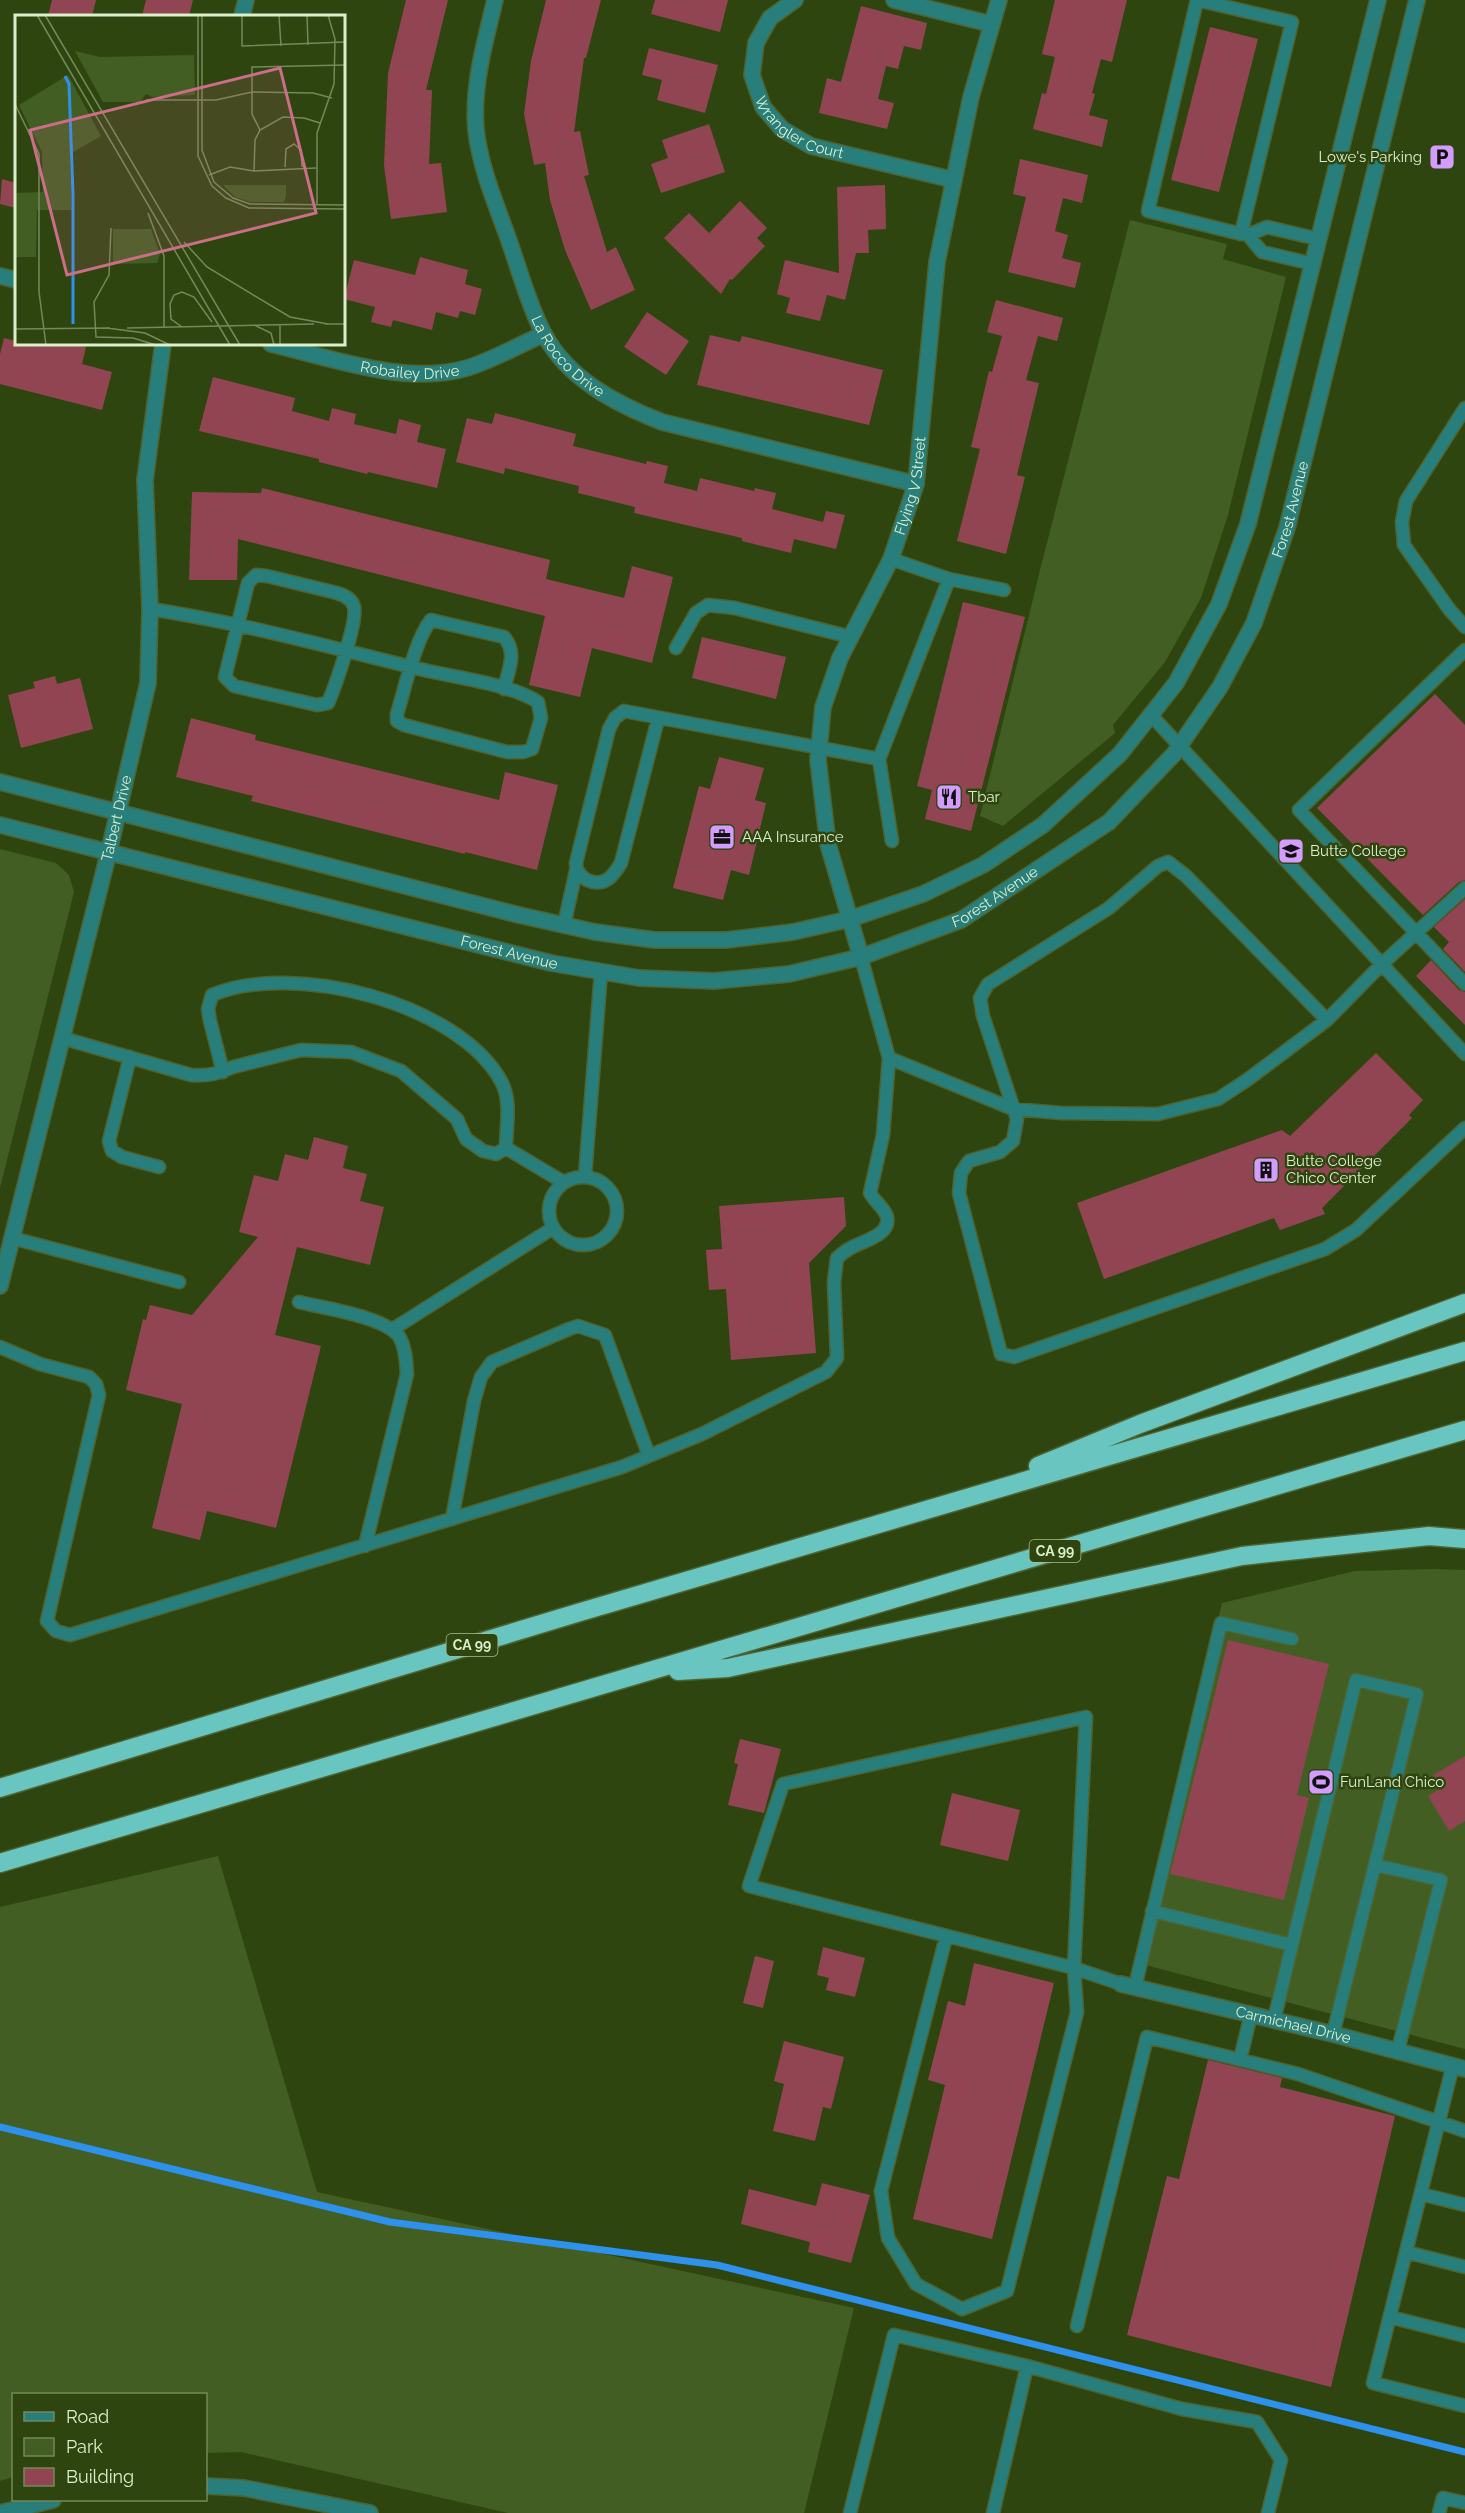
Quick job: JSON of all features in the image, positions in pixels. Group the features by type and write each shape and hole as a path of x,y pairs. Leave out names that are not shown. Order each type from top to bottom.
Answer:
{"highway":[{"path":"945,1504 1140,1424 1465,1303"},
{"name":"CA 99","path":"0,1788 945,1504 1465,1351"},
{"name":"CA 99","path":"0,1863 1465,1430"},
{"path":"646,1672 728,1668 1242,1556 1429,1536 1465,1539"}],"street":[{"path":"242,15 246,0"},
{"name":"La Rocco Drive","path":"495,0 476,85 476,131 486,176 544,334 566,365 594,388 625,408 662,422 916,484"},
{"name":"Wrangler Court","path":"795,0 770,18 756,43 752,75 763,107 782,129 811,146 954,180"},
{"path":"894,0 992,24"},
{"name":"Flying V Street","path":"861,957 828,844 818,760 823,707 840,658 891,559 916,484 937,262 971,97 999,0"},
{"path":"0,782 564,925 655,940 726,940 794,932 850,920 923,894 983,865 1043,825 1120,754 1176,683 1219,604 1248,524 1378,0"},
{"name":"Forest Avenue","path":"0,825 551,963 639,978 714,981 789,974 861,957 961,920 1109,822 1180,745 1220,687 1254,623 1287,528 1417,0"},
{"path":"0,276 15,280"},
{"name":"Robailey Drive","path":"276,345 373,368 423,374 467,368 544,334"},
{"name":"Talbert Drive","path":"0,1286 109,851 148,683 150,609 145,480 163,345"},
{"name":"Carmichael Drive","path":"1128,1985 1398,2050 1459,2067"},
{"path":"207,2486 244,2488 367,2513"},
{"path":"0,2513 45,2501"}],"lane":[{"path":"1245,235 1292,22 1197,0 1148,211 1245,235 1262,252 1313,264"},
{"path":"1245,235 1267,227 1318,239"},
{"path":"1465,408 1407,501 1402,522 1404,545 1449,609 1465,627"},
{"path":"891,559 949,579 1004,590"},
{"path":"256,575 345,596 354,604 355,613 346,651 328,703 317,705 234,686 225,677 248,583 256,575"},
{"path":"892,841 879,759 949,579"},
{"path":"676,648 696,613 708,605 735,608 851,637"},
{"path":"150,609 210,618 237,625 411,667 504,689 527,695 538,702 541,718 532,748 523,752 507,752 404,725 397,721 411,667 426,626 431,620 504,637 511,644 513,652 504,689"},
{"path":"1465,650 1299,810 1465,984"},
{"path":"564,925 576,862 609,729 615,718 624,711 879,759"},
{"path":"1150,715 1465,1054"},
{"path":"576,871 582,877 600,881 607,880 621,863 658,718"},
{"path":"1327,1020 1186,876 1168,862 1158,866 1109,909 988,984 980,998 983,1016 1017,1119 1013,1141 1000,1152 969,1161 961,1173 959,1193 1001,1354 1014,1357 1325,1249 1356,1230 1465,1128"},
{"path":"890,1058 1013,1109 1061,1113 1158,1114 1218,1099 1327,1020 1382,964 1465,888"},
{"path":"0,1347 40,1364 89,1377 96,1384 99,1395 47,1621 56,1631 70,1635 622,1467 702,1434 826,1372 837,1358 834,1282 837,1258 848,1249 879,1234 885,1228 887,1218 884,1209 875,1202 870,1193 883,1135 890,1058 861,957"},
{"path":"585,1176 601,972"},
{"path":"223,1072 208,1009 212,995 218,992 267,984 315,984 387,1000 416,1010 472,1046 482,1056 502,1082 507,1100 506,1148"},
{"path":"62,1038 191,1075 212,1076 300,1050 324,1049 351,1052 400,1071 457,1119 466,1139 483,1151 496,1154 506,1148"},
{"path":"130,1057 109,1142 112,1151 122,1157 159,1167"},
{"path":"506,1148 563,1182"},
{"path":"585,1176 596,1179 613,1194 617,1204 614,1227 607,1236 586,1246 565,1240 553,1228 548,1212 555,1190 563,1182 574,1177 585,1176"},
{"path":"393,1329 553,1228"},
{"path":"12,1238 179,1282"},
{"path":"299,1302 378,1322 393,1329 403,1346 407,1374 366,1546"},
{"path":"452,1519 474,1401 481,1377 492,1362 578,1326 605,1335 649,1456"},
{"path":"946,1937 880,2191 888,2238 916,2284 962,2309 1007,2291 1077,2012 1074,1968 1086,1717 783,1784 749,1886 1074,1968 1128,1985 1152,1911 1221,1623 1292,1639"},
{"path":"1274,2020 1356,1680 1417,1694 1333,2034"},
{"path":"1375,1865 1441,1880 1398,2050"},
{"path":"1152,1911 1292,1945"},
{"path":"1240,2060 1251,2014"},
{"path":"1077,2326 1147,2037 1298,2074 1465,2131"},
{"path":"1459,2067 1439,2121 1373,2383 1465,2406"},
{"path":"1420,2194 1465,2205"},
{"path":"1406,2252 1465,2267"},
{"path":"1390,2317 1465,2336"},
{"path":"850,2513 894,2335 1027,2366 1148,2400 1257,2422 1281,2460 1268,2513"},
{"path":"993,2513 1027,2366"},
{"path":"1439,2513 1443,2498 1465,2504"}],"green space":[{"path":"1130,220 1227,244 1223,259 1286,277 1228,515 1201,598 1165,662 1113,725 1115,733 1003,826 980,816 1041,566"},
{"path":"0,849 56,863 69,875 74,892 0,1188"},
{"name":"FunLand Chico","path":"1465,1570 1465,2049 1134,1962 1222,1603 1355,1571"},
{"path":"218,1856 317,2192 854,2308 804,2513 508,2513 241,2452 207,2453 207,2393 12,2393 12,2477 0,2481 0,1907"}],"building":[{"path":"52,0 96,0 92,15 48,15"},
{"path":"146,0 193,0 189,15 142,15"},
{"path":"406,0 448,0 426,90 432,90 429,164 441,163 447,212 391,219 384,165 388,73"},
{"path":"546,0 601,0 586,58 584,58 574,132 580,131 589,175 584,176 607,252 616,247 635,290 591,310 565,250 550,200 545,163 534,165 524,114 531,61"},
{"path":"655,0 728,0 720,32 651,14"},
{"path":"1055,0 1127,0 1112,62 1101,59 1092,93 1095,94 1089,115 1108,120 1102,147 1033,129 1042,93 1046,94 1055,57 1042,54"},
{"path":"861,6 927,23 921,50 904,46 898,69 886,66 878,99 894,103 887,129 819,113 827,78 841,82"},
{"path":"1210,27 1258,39 1219,192 1171,180"},
{"path":"649,48 718,65 705,113 657,100 662,80 642,75"},
{"path":"709,124 725,172 661,193 651,164 668,158 662,140"},
{"path":"1020,159 1088,175 1082,203 1063,198 1055,231 1068,235 1062,258 1081,263 1075,288 1008,272 1026,197 1013,194"},
{"path":"2,179 15,183 15,208 0,204"},
{"path":"885,185 886,229 868,230 869,253 856,253 845,300 827,295 820,321 786,313 790,298 777,294 785,260 839,273 837,187"},
{"path":"740,201 767,228 757,238 765,246 732,280 730,279 721,294 664,238 689,213 709,233"},
{"path":"420,257 468,270 465,284 482,289 475,315 460,311 458,318 436,312 432,330 393,320 391,327 371,322 375,307 345,299 354,260 415,275"},
{"path":"996,300 1063,318 1057,341 1038,336 1026,380 1039,383 1017,475 1025,477 1006,554 957,541 980,449 971,447 989,371 992,372 1002,336 987,332"},
{"path":"647,312 689,341 666,375 624,347"},
{"path":"710,335 740,342 742,336 883,370 869,425 697,385"},
{"path":"4,338 15,341 15,345 86,347 82,364 112,372 102,410 0,384 0,354"},
{"path":"213,377 295,398 292,411 329,421 332,408 356,414 354,424 396,434 399,419 421,425 417,442 446,449 437,488 368,472 367,474 319,462 319,459 199,431"},
{"path":"495,413 576,434 573,446 646,464 647,461 668,466 664,483 697,491 700,478 754,491 755,488 776,493 772,509 823,522 826,511 845,515 836,549 794,539 791,553 742,541 742,538 634,513 635,507 578,493 579,486 505,468 504,474 456,462 467,418 492,424"},
{"path":"262,488 550,560 546,579 624,598 632,566 673,577 652,663 592,648 580,697 529,685 545,616 238,539 237,580 189,580 192,492 261,493"},
{"path":"963,602 1025,617 971,831 925,819 932,790 917,786"},
{"path":"702,637 786,657 776,699 692,678"},
{"path":"55,676 57,684 80,678 93,729 21,748 8,695 35,688 33,682"},
{"path":"1435,694 1465,725 1465,880 1459,882 1423,915 1317,808"},
{"path":"191,718 256,735 255,740 499,800 505,772 558,785 537,870 251,801 253,796 176,777"},
{"name":"AAA Insurance","path":"719,757 764,768 755,800 766,803 749,875 731,870 723,900 673,888 699,786 710,789"},
{"path":"1465,899 1465,972 1443,949 1449,942 1434,927"},
{"path":"1431,960 1459,990 1465,992 1465,1025 1416,976"},
{"name":"Butte College Chico Center","path":"1376,1053 1423,1100 1409,1115 1412,1118 1322,1208 1325,1214 1280,1230 1274,1218 1104,1279 1077,1203 1282,1130 1290,1136"},
{"path":"314,1137 348,1146 343,1168 367,1174 360,1201 384,1207 370,1265 297,1247 275,1335 321,1346 276,1528 207,1511 200,1540 152,1528 182,1404 126,1390 143,1319 146,1320 150,1305 192,1315 258,1237 239,1232 254,1175 278,1181 285,1154 308,1160"},
{"path":"844,1197 846,1226 809,1263 816,1353 731,1360 726,1289 709,1290 706,1250 722,1249 719,1206"},
{"path":"1228,1640 1329,1664 1297,1795 1309,1798 1284,1900 1170,1874"},
{"path":"740,1739 781,1749 764,1813 728,1805 738,1764 734,1763"},
{"path":"1465,1756 1465,1821 1449,1831 1428,1796 1441,1788 1433,1775"},
{"path":"952,1793 1020,1810 1008,1861 940,1845"},
{"path":"823,1947 865,1958 855,1997 826,1990 829,1978 817,1975"},
{"path":"755,1956 774,1961 763,2008 743,2003"},
{"path":"974,1963 1054,1983 992,2239 913,2219 945,2085 928,2080 948,2001 965,2006"},
{"path":"784,2041 844,2057 831,2109 823,2107 815,2141 773,2131 784,2084 774,2081"},
{"path":"1208,2060 1282,2078 1280,2087 1395,2116 1331,2387 1127,2335 1167,2176 1179,2179"},
{"path":"822,2183 870,2195 851,2263 808,2252 810,2242 741,2224 749,2189 816,2206"}],"waterway":[{"path":"0,2127 390,2222 717,2265 1465,2452"}],"place":[{"name":"Lowe's Parking","path":"1442,157"},
{"name":"Tbar","path":"949,797"},
{"name":"AAA Insurance","path":"722,837"},
{"name":"Butte College","path":"1291,851"},
{"name":"Butte College Chico Center","path":"1266,1170"},
{"name":"FunLand Chico","path":"1321,1782"}]}
